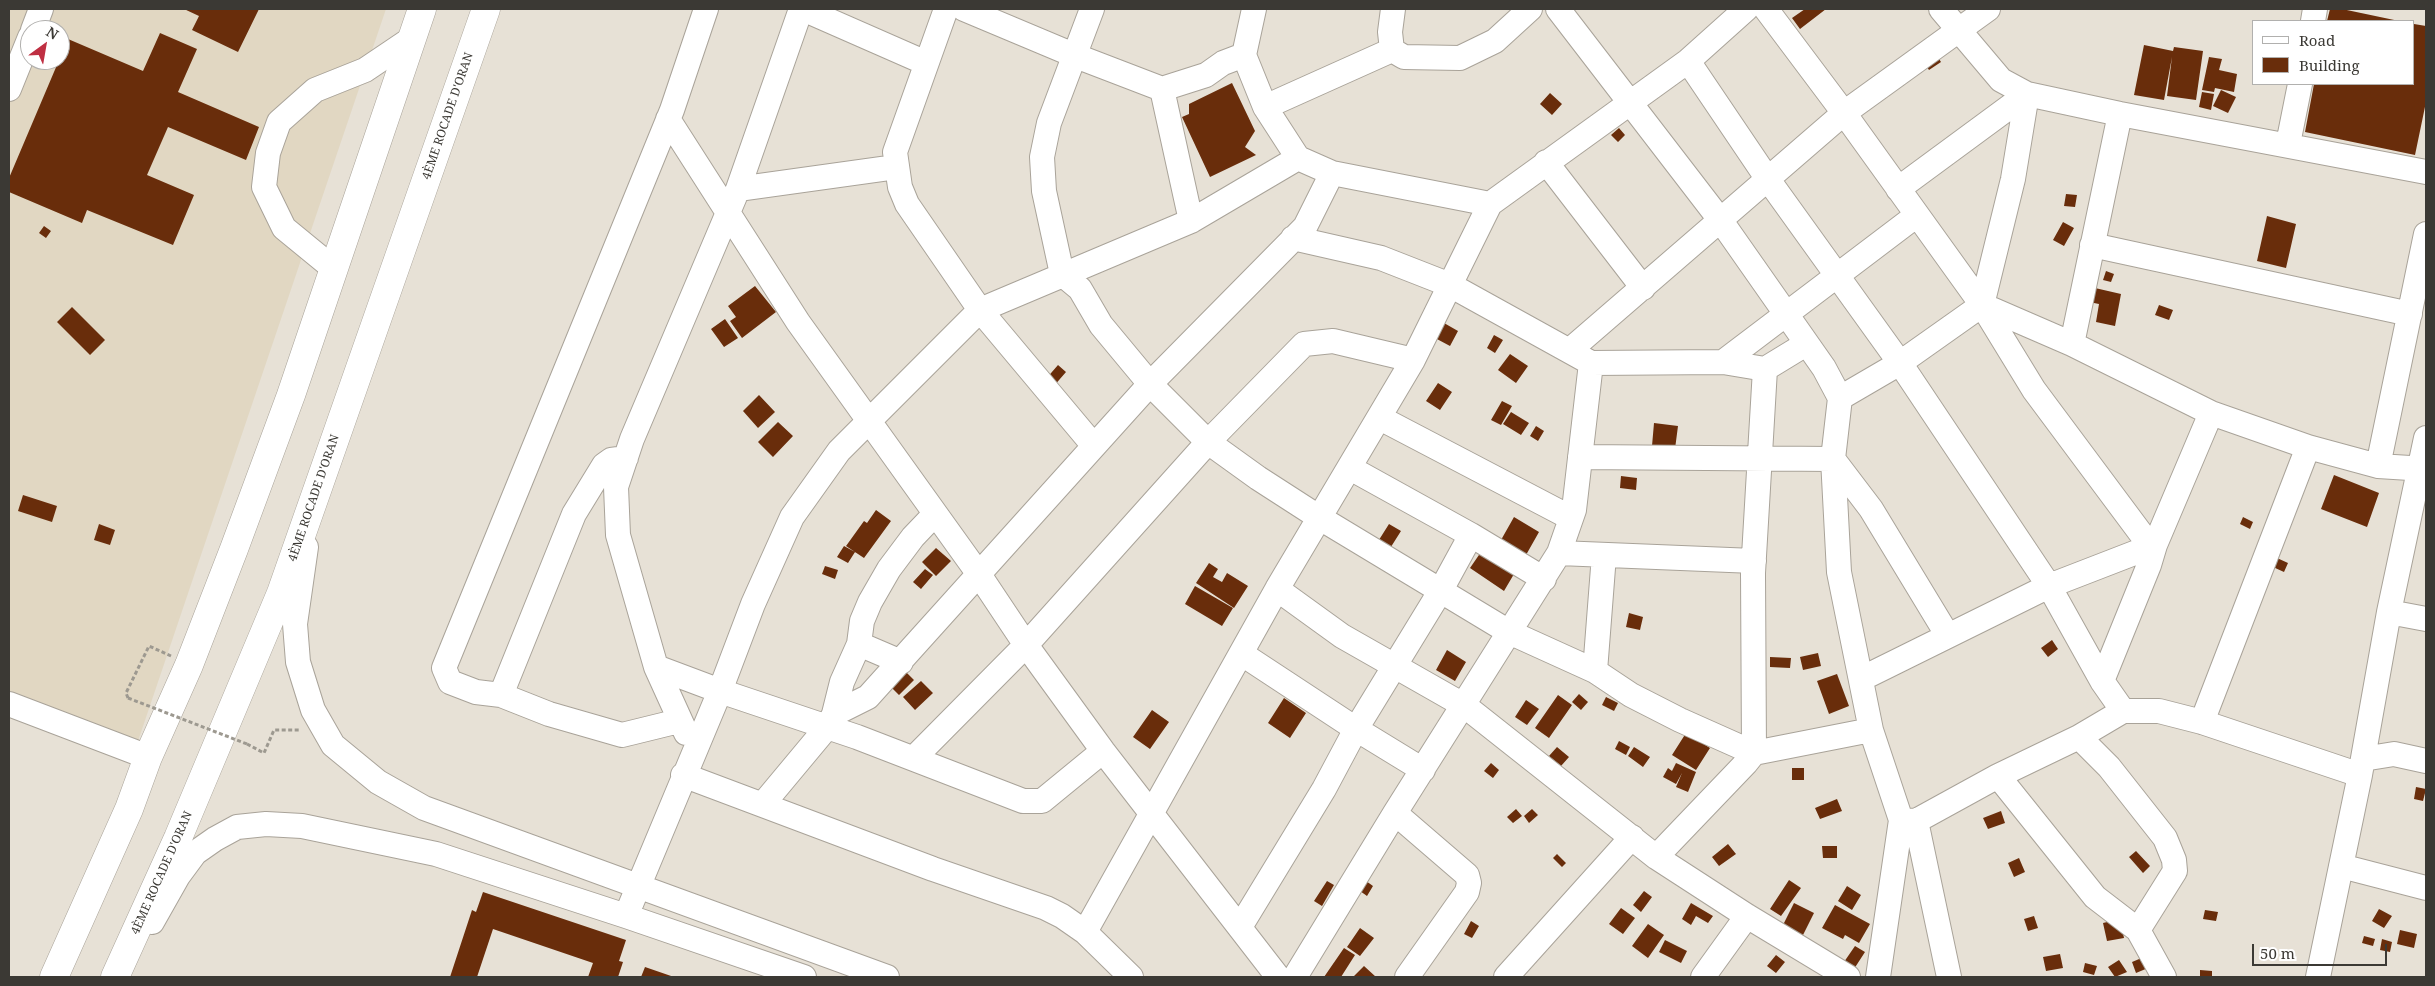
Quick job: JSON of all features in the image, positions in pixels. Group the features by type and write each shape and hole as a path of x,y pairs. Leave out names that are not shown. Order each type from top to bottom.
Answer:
{"highway":[{"path":"54,977 129,809 148,757 189,665 234,549 291,395 422,9"},
{"name":"4ÈME ROCADE D'ORAN","path":"116,977 178,838 281,592 486,9"}],"street":[{"path":"679,721 622,735 557,717 502,696 476,692 450,682 444,668 668,119 706,9"},
{"path":"695,748 679,721 656,667 618,535 616,488 626,458 738,189 802,9 926,63"},
{"path":"946,9 900,133 895,152 900,187 907,204 980,310 1094,446"},
{"path":"964,9 1076,56 1162,89 1206,75 1223,63 1244,55"},
{"path":"1092,9 1076,56 1049,123 1042,157 1044,191 1062,274 1080,289 1101,325 1150,384 1208,442 1258,478 1320,518 1509,632 1595,671 1631,695 1754,753 1871,730"},
{"path":"1254,9 1244,55 1265,108 1298,158 1332,173 1490,204"},
{"path":"1392,50 1390,32 1394,9"},
{"path":"1392,50 1404,57 1460,58 1495,41 1530,9"},
{"path":"1558,9 1630,100 1721,221 1824,368 1840,398 1833,459 1839,572 1871,730 1908,821 1949,977"},
{"path":"1085,932 1150,812 1277,590 1413,360 1490,204 1630,100 1688,61 1746,9"},
{"path":"1766,9 1844,113 1982,305 2034,390 2142,535 2155,545"},
{"path":"1941,9 2001,80 2027,94 2120,114 2288,144 2426,172"},
{"path":"1570,350 1844,113 1988,9"},
{"path":"334,269 284,228 264,187 268,154 279,122 315,90 365,70 412,39"},
{"path":"1265,108 1392,50"},
{"path":"9,89 20,61"},
{"path":"1688,61 1767,178 1900,363 2049,586 2102,681 2123,711"},
{"path":"2288,144 2300,85"},
{"path":"1162,89 1190,221"},
{"path":"1898,189 2027,94"},
{"path":"1840,398 1900,363 1982,305 2013,179 2027,94"},
{"path":"2072,344 2120,114"},
{"path":"668,119 798,322 978,572 1026,644 1102,751 1278,977"},
{"path":"626,916 683,775 720,691 753,604 792,517 838,451 980,310 1190,221 1298,158"},
{"path":"1546,162 1643,288"},
{"path":"738,189 896,167"},
{"path":"763,804 831,720 868,696 901,662 978,572 1150,384 1306,227 1314,214 1332,173"},
{"path":"1723,362 1918,215"},
{"path":"2378,466 2426,234"},
{"path":"1293,238 1381,258 1450,285 1591,363 1723,362 1765,369 1806,344"},
{"path":"2092,245 2410,314"},
{"path":"1982,305 2072,344 2211,413 2308,447 2378,466 2423,468"},
{"path":"914,758 1026,644 1208,442 1304,344 1333,341 1413,360"},
{"path":"1295,977 1395,813 1559,553 1571,518 1591,363"},
{"path":"1656,857 1746,764 1754,753 1754,560 1765,369"},
{"path":"2102,681 2149,565 2155,545 2211,413"},
{"path":"1380,418 1571,518"},
{"path":"2318,977 2361,767 2389,612 2423,468 2426,438"},
{"path":"2202,722 2308,447"},
{"path":"1580,457 1833,459"},
{"path":"502,696 574,514 604,465 612,460 626,458"},
{"path":"1833,459 1871,509 1948,636"},
{"path":"1350,468 1471,535 1544,579"},
{"path":"313,501 295,624 298,662 313,710 333,745 378,782 424,808 887,977"},
{"path":"831,720 842,682 859,644 862,621 870,602 889,569 913,537 935,514"},
{"path":"1240,928 1324,789 1356,729 1471,535"},
{"path":"1861,679 2049,586 2155,545"},
{"path":"1559,553 1754,560"},
{"path":"1595,671 1604,555"},
{"path":"1277,590 1342,636 1464,706 1656,857 1746,916 1848,977"},
{"path":"2389,612 2426,619"},
{"path":"859,644 901,662"},
{"path":"1242,654 1356,729 1423,770"},
{"path":"656,667 720,691 831,720 914,758 1023,801 1042,801 1102,751"},
{"path":"9,704 148,757"},
{"path":"1908,821 2079,737 2123,711 2159,712 2202,722 2361,767 2394,754 2426,761"},
{"path":"2079,737 2109,767 2165,838 2174,860 2175,871 2138,930"},
{"path":"683,775 933,870 1046,908 1062,916 1085,932 1130,977"},
{"path":"1998,776 2095,897 2138,930 2164,977"},
{"path":"1395,813 1467,875 1469,883 1467,892 1406,977"},
{"path":"1878,977 1908,821"},
{"path":"120,977 178,876 195,853 236,827 266,824 302,826 436,854 804,977"},
{"path":"1506,977 1632,837"},
{"path":"2341,866 2426,888"},
{"path":"1703,977 1746,916"}],"path":[{"path":"149,646 126,693 128,698 247,744 264,753 274,730"}],"shaded area":[{"path":"9,9 386,9 138,741 9,692"}],"building":[{"path":"184,9 259,9 238,52 192,30 199,16"},
{"path":"1805,9 1826,9 1800,29 1792,18"},
{"path":"2330,9 2342,9 2394,20 2327,20"},
{"path":"2415,24 2426,26 2426,102 2415,155 2305,132 2314,85 2415,85"},
{"path":"160,33 197,49 178,92 259,127 246,160 168,127 147,175 194,195 173,245 87,210 82,223 9,192 9,178 55,70 70,70 70,40 143,71"},
{"path":"2144,45 2173,51 2174,47 2203,51 2196,100 2167,96 2172,57 2164,100 2134,95"},
{"path":"1934,51 1941,62 1929,70 1922,59"},
{"path":"2209,57 2222,59 2219,70 2237,74 2234,92 2215,88 2214,92 2202,90"},
{"path":"1232,83 1255,131 1245,147 1256,155 1210,177 1182,117 1189,114 1189,104"},
{"path":"2221,90 2236,97 2228,113 2213,106"},
{"path":"2202,92 2214,94 2211,110 2199,107"},
{"path":"1550,93 1562,104 1552,115 1540,104"},
{"path":"1619,128 1625,135 1618,142 1611,135"},
{"path":"2066,194 2077,195 2075,207 2064,206"},
{"path":"2267,216 2296,224 2286,268 2257,261"},
{"path":"2063,222 2074,228 2064,246 2053,240"},
{"path":"44,226 51,231 46,238 39,233"},
{"path":"2106,271 2114,274 2111,282 2103,280"},
{"path":"2082,285 2121,294 2115,326 2096,322 2099,304 2079,300"},
{"path":"755,286 776,312 742,338 730,321 736,317 728,306"},
{"path":"2159,305 2173,310 2169,320 2155,315"},
{"path":"72,307 105,340 90,355 57,322"},
{"path":"725,319 738,338 724,347 711,329"},
{"path":"1444,323 1458,331 1450,346 1435,338"},
{"path":"1494,335 1503,340 1495,353 1487,348"},
{"path":"1510,354 1528,366 1516,383 1498,370"},
{"path":"1058,365 1066,372 1053,387 1045,380"},
{"path":"1438,383 1452,392 1440,410 1426,401"},
{"path":"759,395 775,412 758,428 743,411"},
{"path":"1502,401 1512,406 1501,425 1491,420"},
{"path":"1511,412 1529,423 1521,435 1503,424"},
{"path":"778,422 793,436 773,457 758,442"},
{"path":"1654,423 1678,426 1675,449 1652,446"},
{"path":"1536,426 1544,431 1538,441 1530,436"},
{"path":"2334,475 2379,493 2367,527 2321,509"},
{"path":"1621,476 1637,478 1636,490 1620,488"},
{"path":"23,495 57,506 52,522 18,511"},
{"path":"876,510 891,521 864,558 846,546 864,521 867,523"},
{"path":"1514,517 1539,532 1526,555 1501,540"},
{"path":"2243,517 2253,522 2250,529 2240,524"},
{"path":"99,524 115,530 110,545 94,540"},
{"path":"1389,524 1401,531 1389,550 1377,543"},
{"path":"844,546 855,552 848,563 837,557"},
{"path":"936,548 951,561 936,576 922,562"},
{"path":"1481,552 1514,574 1504,591 1470,568"},
{"path":"2277,558 2288,563 2284,572 2273,567"},
{"path":"1209,563 1218,569 1213,577 1222,582 1227,573 1248,586 1234,608 1196,583"},
{"path":"825,566 838,570 835,579 822,574"},
{"path":"925,569 933,575 921,589 913,582"},
{"path":"1195,586 1233,608 1222,626 1185,604"},
{"path":"1629,613 1643,617 1640,630 1626,627"},
{"path":"2052,640 2058,649 2048,657 2041,648"},
{"path":"1447,650 1466,662 1455,681 1436,670"},
{"path":"1818,653 1821,666 1803,670 1800,657"},
{"path":"1770,657 1791,658 1790,668 1770,667"},
{"path":"905,671 914,680 899,695 890,686"},
{"path":"1837,674 1849,706 1829,714 1817,681"},
{"path":"921,681 933,693 915,710 903,697"},
{"path":"1579,694 1588,702 1581,710 1572,702"},
{"path":"1558,695 1572,705 1549,738 1535,728"},
{"path":"1606,697 1618,703 1614,711 1602,705"},
{"path":"1284,698 1306,713 1290,738 1268,723"},
{"path":"1526,700 1539,709 1527,725 1515,717"},
{"path":"1152,710 1169,722 1150,749 1133,737"},
{"path":"1686,733 1710,748 1696,770 1672,755"},
{"path":"1619,741 1630,747 1626,755 1615,749"},
{"path":"1557,747 1569,757 1561,766 1549,756"},
{"path":"1634,747 1650,757 1643,767 1628,756"},
{"path":"1491,763 1499,770 1493,778 1484,771"},
{"path":"1676,763 1696,772 1688,792 1676,787 1682,773 1676,784 1663,777 1668,768 1672,771"},
{"path":"1792,768 1804,768 1804,780 1792,780"},
{"path":"2416,787 2426,789 2423,801 2414,799"},
{"path":"1837,799 1842,811 1820,819 1815,808"},
{"path":"1516,809 1522,816 1513,823 1507,817"},
{"path":"1532,809 1538,815 1529,823 1524,816"},
{"path":"2001,811 2005,823 1988,829 1983,818"},
{"path":"1728,844 1736,854 1719,866 1712,857"},
{"path":"1822,846 1837,846 1837,858 1823,858"},
{"path":"2136,851 2150,866 2143,873 2129,857"},
{"path":"1557,854 1566,863 1562,867 1553,858"},
{"path":"2019,858 2025,872 2014,877 2008,863"},
{"path":"1789,880 1801,888 1781,916 1770,909"},
{"path":"1327,881 1334,885 1322,906 1314,901"},
{"path":"1366,881 1373,886 1367,896 1360,891"},
{"path":"1847,886 1861,895 1852,910 1838,901"},
{"path":"1644,891 1652,897 1641,912 1633,905"},
{"path":"483,892 626,940 619,961 623,962 618,977 588,977 593,963 493,929 477,977 450,977 472,910 476,912"},
{"path":"1691,903 1713,916 1708,923 1696,916 1691,925 1682,919"},
{"path":"1794,903 1814,913 1801,939 1781,929"},
{"path":"1835,905 1870,924 1859,943 1845,935 1843,939 1822,928"},
{"path":"1621,908 1635,918 1623,934 1609,924"},
{"path":"2379,909 2392,916 2384,928 2372,921"},
{"path":"2205,910 2218,912 2216,921 2203,919"},
{"path":"2034,916 2038,928 2028,931 2024,919"},
{"path":"2120,919 2124,938 2107,941 2103,923"},
{"path":"1471,921 1479,926 1472,938 1464,934"},
{"path":"1648,924 1664,935 1648,958 1632,946"},
{"path":"1360,928 1374,938 1360,956 1347,947"},
{"path":"2400,930 2417,934 2414,948 2397,944"},
{"path":"2364,936 2375,939 2373,946 2362,943"},
{"path":"2382,939 2392,942 2390,952 2380,950"},
{"path":"1665,940 1687,951 1681,963 1659,952"},
{"path":"1855,946 1865,952 1854,969 1844,962"},
{"path":"1344,948 1355,955 1341,977 1324,977"},
{"path":"2060,954 2063,968 2046,971 2043,957"},
{"path":"1776,955 1785,962 1776,973 1767,966"},
{"path":"2144,957 2148,968 2136,973 2132,962"},
{"path":"2119,960 2127,972 2115,977 2108,967"},
{"path":"2085,963 2097,966 2094,975 2083,972"},
{"path":"1364,966 1376,977 1353,977"},
{"path":"645,967 674,977 641,977"},
{"path":"2200,970 2212,971 2212,977 2200,977"}]}
